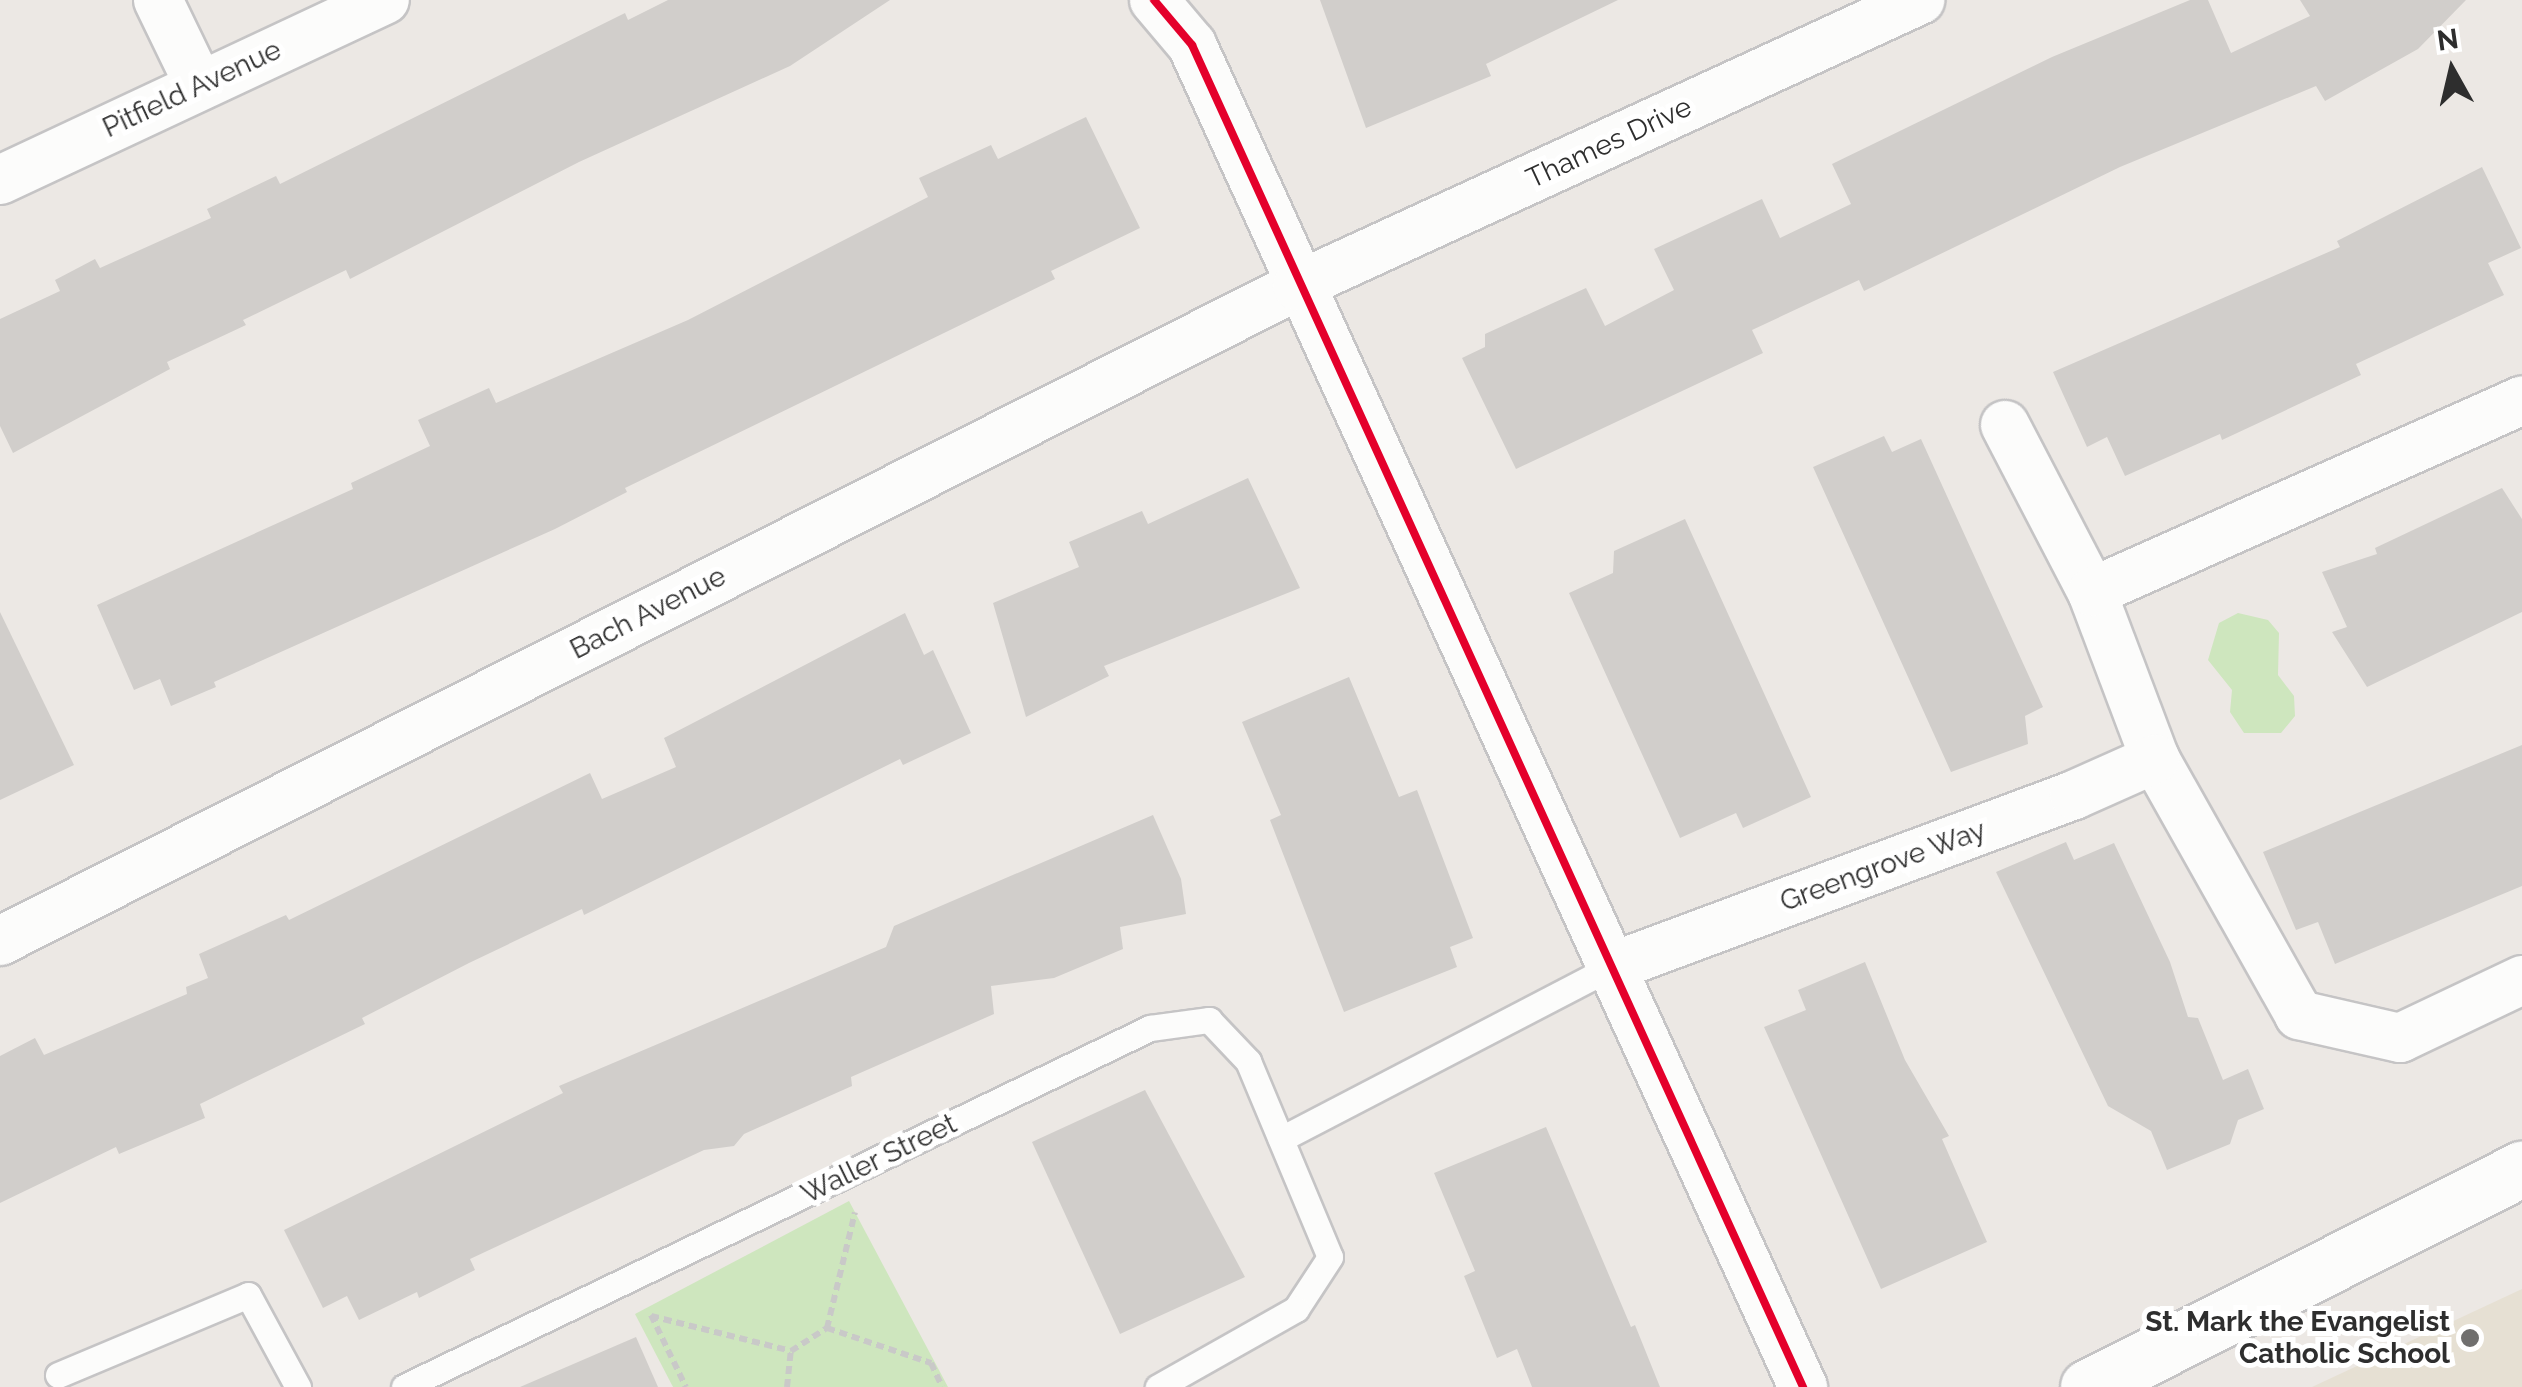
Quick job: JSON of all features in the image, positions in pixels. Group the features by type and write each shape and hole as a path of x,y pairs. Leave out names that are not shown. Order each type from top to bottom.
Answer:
{"street":[{"path":"158,0 198,85"},
{"name":"Pitfield Avenue","path":"0,180 385,0"},
{"path":"1154,0 1192,45 1297,286 1803,1387"},
{"name":"Thames Drive","path":"1297,286 1920,0"},
{"name":"Bach Avenue","path":"0,941 1297,286"},
{"path":"2092,592 2522,401"},
{"path":"2005,425 2092,592 2154,759 2299,1014 2400,1038 2522,980"},
{"name":"Greengrove Way","path":"1609,968 2074,795 2154,759"},
{"path":"2088,1387 2522,1169"}],"lane":[{"path":"1281,1138 1609,968"},
{"name":"Waller Street","path":"421,1384 1150,1028 1209,1020 1248,1061 1330,1257 1296,1309 1158,1387"},
{"path":"58,1376 248,1295 298,1387"}],"path":[{"path":"651,1316 791,1351 828,1328 867,1165"},
{"path":"632,1278 686,1387"},
{"path":"828,1328 931,1362 942,1387"},
{"path":"787,1387 791,1351"}],"shaded area":[{"name":"St. Mark the Evangelist Catholic School","path":"2522,1289 2522,1387 2312,1387"}],"green space":[{"path":"2238,613 2268,620 2279,633 2278,675 2294,696 2295,716 2281,733 2244,733 2230,712 2232,690 2208,660 2219,623"},
{"path":"849,1201 948,1387 673,1387 635,1314"}],"building":[{"path":"668,0 890,0 790,66 579,162 350,279 346,270 243,320 246,325 167,362 170,369 13,453 0,426 0,319 60,291 55,280 95,259 100,268 211,218 207,209 276,176 280,184 625,13 628,20"},
{"path":"1320,0 1618,0 1486,64 1491,76 1366,128"},
{"path":"2190,0 2208,0 2231,53 2310,16 2300,0 2466,0 2418,49 2325,101 2316,86 2120,167 1864,291 1859,280 1752,330 1763,353 1516,469 1462,358 1485,347 1485,334 1586,288 1605,326 1674,290 1654,249 1762,199 1780,238 1851,204 1832,164 2052,57"},
{"path":"1086,117 1140,228 1051,271 1055,279 625,488 627,492 555,529 214,682 216,687 171,706 160,679 134,690 97,605 353,489 351,483 430,446 418,420 489,388 496,403 688,320 928,197 919,178 991,145 998,159"},
{"path":"2482,167 2521,248 2488,263 2504,295 2356,364 2361,375 2222,440 2220,434 2125,476 2107,437 2087,447 2053,372 2340,247 2337,241"},
{"path":"1884,436 1892,452 1921,439 2043,707 2025,716 2028,744 1951,772 1813,467"},
{"path":"1248,478 1300,588 1104,666 1109,676 1026,717 993,603 1079,567 1069,542 1142,511 1148,524"},
{"path":"2502,488 2522,519 2522,612 2367,687 2332,632 2347,627 2322,572 2377,554 2375,548"},
{"path":"1685,519 1811,797 1743,828 1736,813 1680,838 1569,593 1613,573 1614,551"},
{"path":"0,612 74,765 0,800"},
{"path":"905,613 924,655 933,650 971,733 903,765 900,759 584,915 582,909 469,963 362,1018 365,1024 200,1104 205,1118 119,1154 116,1147 0,1203 0,1056 35,1038 44,1055 187,994 186,987 208,978 199,954 286,915 289,920 590,773 602,799 676,767 664,738"},
{"path":"1349,677 1399,797 1417,790 1473,938 1450,947 1457,967 1344,1012 1270,820 1281,815 1242,722"},
{"path":"2522,745 2522,886 2335,964 2318,922 2296,930 2263,852"},
{"path":"1153,815 1181,879 1186,914 1120,927 1123,949 1054,978 991,986 994,1014 851,1077 852,1086 744,1134 734,1146 704,1150 470,1259 475,1270 419,1298 417,1292 359,1320 347,1296 323,1308 284,1230 563,1093 559,1086 886,947 894,926"},
{"path":"2066,842 2074,860 2114,843 2170,962 2188,1017 2198,1018 2223,1080 2248,1069 2264,1109 2238,1120 2230,1144 2167,1170 2151,1131 2108,1106 1996,872"},
{"path":"1865,962 1905,1060 1949,1136 1942,1139 1987,1242 1881,1289 1764,1027 1806,1010 1798,990"},
{"path":"1145,1090 1245,1277 1120,1334 1032,1142"},
{"path":"1546,1127 1660,1387 1532,1387 1517,1349 1497,1358 1464,1276 1475,1271 1434,1173"},
{"path":"636,1337 658,1387 520,1387"}],"transit line":[{"path":"1154,0 1192,45 1803,1387"}],"place":[{"name":"St. Mark the Evangelist Catholic School","path":"2470,1338"}]}
